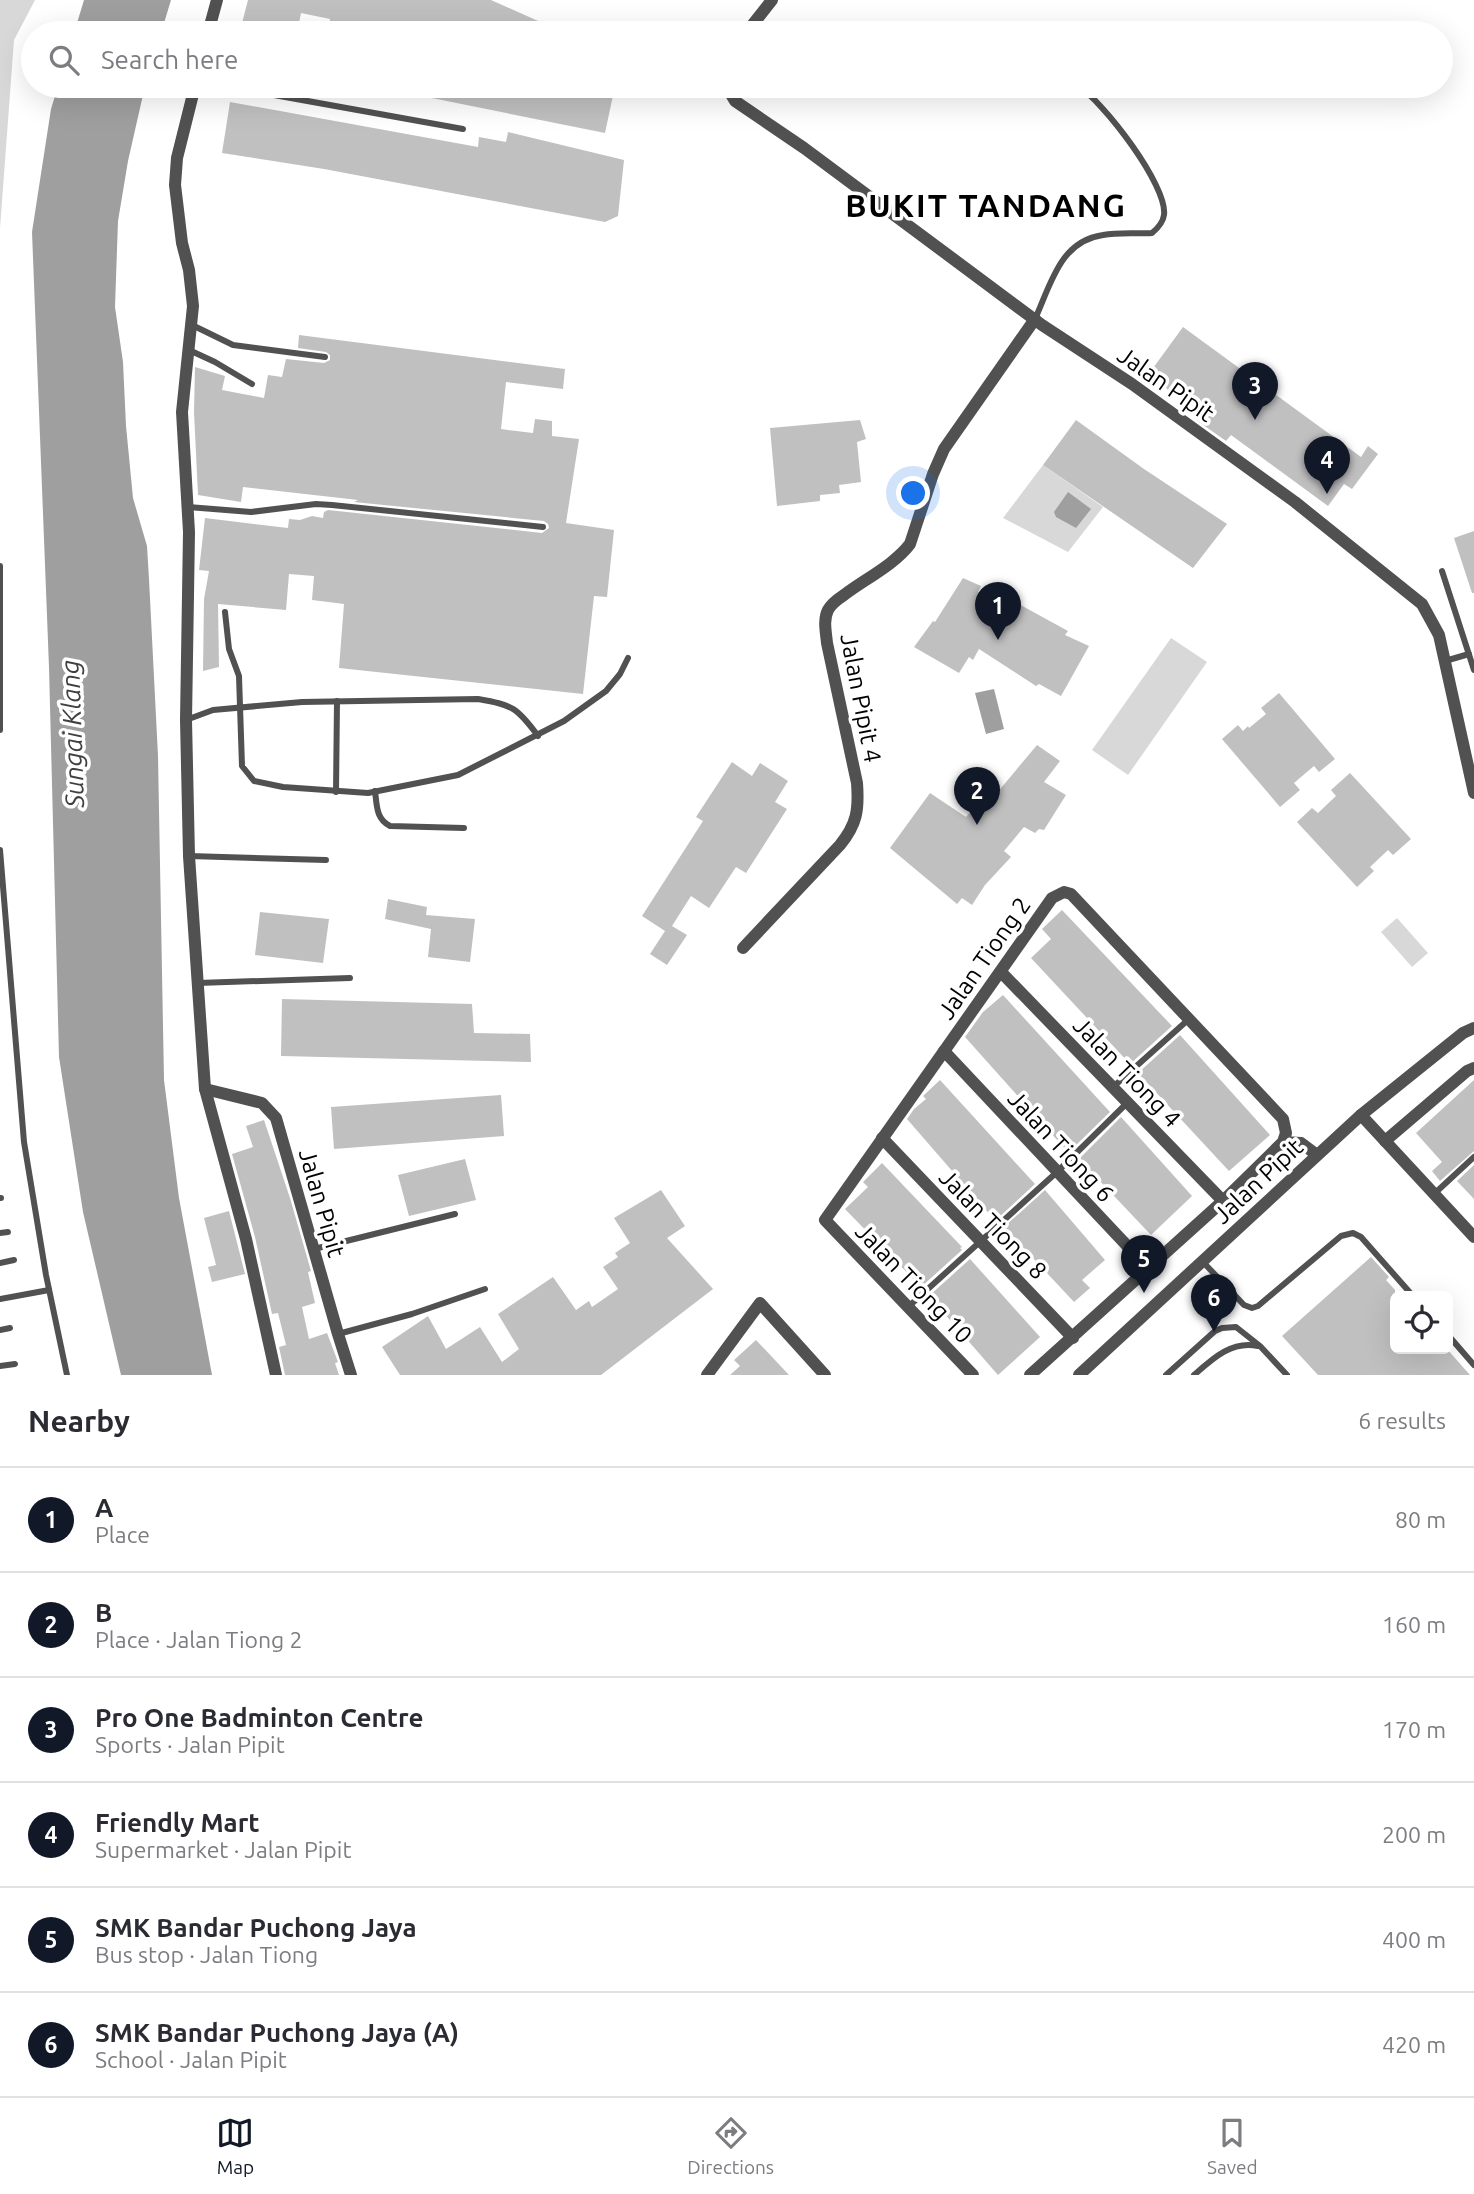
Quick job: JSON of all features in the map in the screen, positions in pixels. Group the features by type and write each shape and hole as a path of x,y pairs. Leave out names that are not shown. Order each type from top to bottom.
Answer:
{"street":[{"path":"211,21 217,0"},
{"path":"755,21 772,0"},
{"path":"192,98 177,158 175,185 182,243 190,270 192,325 182,412 188,507 186,720 189,856 205,1090 246,1239 276,1375"},
{"name":"Jalan Pipit","path":"733,98 1035,319 1132,384 1295,502 1422,604 1439,635 1474,793"},
{"name":"Jalan Pipit 4","path":"743,948 840,845 851,831 856,818 857,783 827,643 825,619 828,610 904,552 910,544 944,449 1035,319"},
{"name":"Jalan Tiong 2","path":"825,1220 1052,898 1064,892 1071,894 1283,1119 1285,1138"},
{"name":"Jalan Tiong 4","path":"1001,972 1223,1201"},
{"name":"Jalan Pipit","path":"1079,1375 1317,1155 1362,1115 1470,1032 1474,1022"},
{"name":"Jalan Tiong 6","path":"944,1051 1149,1269"},
{"path":"1385,1141 1467,1071 1474,1068"},
{"name":"Jalan Pipit","path":"205,1090 262,1103 276,1118 351,1375"},
{"path":"1362,1115 1474,1237"},
{"name":"Jalan Tiong 8","path":"882,1138 1073,1338"},
{"path":"1030,1375 1223,1201 1285,1138 1301,1143 1317,1155"},
{"name":"Jalan Tiong 10","path":"825,1220 973,1375"},
{"path":"707,1375 760,1303 825,1375"}],"lane":[{"path":"291,98 463,129"},
{"path":"1035,319 1061,262 1073,246 1103,235 1152,233 1161,225 1164,216 1164,205 1138,152 1091,98"},
{"path":"192,325 233,345 325,357"},
{"path":"189,350 252,384"},
{"path":"188,507 251,512 332,505 543,527"},
{"path":"0,566 0,730"},
{"path":"1442,571 1474,670"},
{"path":"225,612 229,649 239,676 242,765 254,781 283,788 375,792 458,775 564,721 606,691 621,674 628,658"},
{"path":"1445,661 1469,654"},
{"path":"186,720 213,710 302,702 478,699 500,703 522,713 538,736"},
{"path":"336,792 337,701"},
{"path":"375,792 378,814 383,822 390,826 464,828"},
{"path":"0,850 24,1142 49,1290 67,1375"},
{"path":"189,856 326,860"},
{"path":"198,983 350,978"},
{"path":"1113,1087 1189,1019"},
{"path":"908,1307 1057,1172 1128,1103"},
{"path":"1434,1194 1474,1157"},
{"path":"313,1250 455,1213"},
{"path":"1202,1261 1244,1304 1252,1308 1258,1306 1341,1236 1353,1233 1361,1237 1409,1291"},
{"path":"0,1263 15,1260"},
{"path":"338,1334 412,1314 485,1289"},
{"path":"0,1299 49,1290"},
{"path":"1166,1375 1215,1332 1222,1328 1236,1327 1287,1375"},
{"path":"0,1330 10,1328"},
{"path":"1453,1341 1474,1365"},
{"path":"1194,1375 1231,1348 1250,1344 1259,1346"},
{"path":"0,1366 15,1364"}],"shaded area":[{"path":"0,0 35,0 24,21 21,21 14,40 0,228"},
{"path":"1043,465 1103,507 1068,552 1003,518"},
{"path":"1171,638 1207,662 1128,775 1092,750"},
{"path":"1397,918 1428,953 1412,967 1381,932"}],"water":[{"path":"84,0 171,0 165,21 78,21"},
{"name":"Sungai Klang","path":"54,98 142,98 118,221 115,307 123,362 133,498 147,546 158,756 164,1080 179,1198 212,1375 121,1375 83,1212 59,1057 49,667 32,232"},
{"path":"1068,492 1091,509 1076,528 1056,517 1054,512"},
{"path":"994,689 1004,729 986,734 975,693"}],"building":[{"path":"248,0 491,0 538,21 330,21 301,13 299,21 243,21"},
{"path":"432,98 612,98 605,133"},
{"path":"230,102 478,147 479,137 506,142 508,132 624,160 618,216 605,222 324,169 222,153"},
{"path":"1183,327 1361,457 1368,446 1378,454 1352,489 1344,484 1328,506 1231,435 1226,441 1199,422 1204,416 1148,375"},
{"path":"299,335 565,369 563,389 506,382 501,429 533,433 535,419 552,421 552,436 579,439 566,523 614,530 607,597 594,596 583,694 339,668 344,604 312,600 314,576 289,574 286,610 218,604 219,667 203,671 204,599 209,571 199,570 205,518 288,528 289,519 300,520 312,516 323,518 324,512 328,510 542,533 549,528 544,521 354,502 358,500 243,487 241,502 198,495 195,367 225,376 222,390 264,398 268,375 282,377 286,359 324,363 330,360 330,355 326,352 298,348"},
{"path":"860,420 866,439 857,442 861,482 839,485 840,493 820,495 820,501 777,506 770,428"},
{"path":"1076,420 1227,524 1193,568 1043,465"},
{"path":"1474,531 1474,593 1472,593 1454,538"},
{"path":"963,578 981,586 978,592 1001,605 1006,597 1068,631 1065,635 1089,646 1061,696 1039,684 1036,686 979,649 973,660 969,657 959,673 914,647 933,621 935,622"},
{"path":"1279,693 1335,759 1319,772 1314,766 1294,783 1300,790 1280,807 1222,739 1238,725 1243,731 1248,726 1249,728 1266,714 1261,708"},
{"path":"1037,745 1060,761 1044,782 1066,795 1044,830 1039,829 1035,833 1024,827 1004,851 1011,857 985,885 972,905 962,898 957,904 890,848 930,793 966,817 989,791 996,794"},
{"path":"732,762 752,776 760,763 788,781 775,802 787,809 746,873 736,867 709,908 691,896 672,926 687,935 667,965 650,954 665,931 642,916 703,821 696,817"},
{"path":"1350,773 1411,839 1393,855 1388,850 1370,867 1374,871 1357,887 1297,822 1312,808 1318,813 1336,796 1331,790"},
{"path":"388,899 427,907 426,915 475,919 470,962 428,957 431,929 385,919"},
{"path":"1062,910 1172,1026 1130,1064 1031,958 1051,939 1042,929"},
{"path":"260,912 329,919 323,963 255,955"},
{"path":"1003,995 1110,1112 1071,1150 1067,1151 965,1037 983,1012"},
{"path":"282,999 472,1004 474,1033 530,1034 531,1062 281,1056"},
{"path":"1180,1035 1270,1135 1229,1171 1138,1073"},
{"path":"940,1080 1035,1184 997,1219 993,1215 992,1217 907,1119 926,1099 923,1096"},
{"path":"1474,1080 1474,1151 1440,1181 1432,1171 1442,1162 1416,1133"},
{"path":"501,1095 504,1136 334,1149 331,1107"},
{"path":"1121,1117 1192,1196 1151,1235 1079,1159"},
{"path":"264,1120 311,1271 308,1272 315,1303 302,1307 309,1339 327,1333 338,1362 335,1363 339,1375 285,1375 279,1347 286,1345 278,1313 272,1314 255,1237 232,1154 253,1147 246,1126"},
{"path":"465,1159 476,1200 409,1216 398,1175"},
{"path":"882,1163 962,1247 962,1250 921,1287 845,1209 868,1187 863,1182"},
{"path":"1474,1165 1474,1199 1457,1181"},
{"path":"661,1190 685,1226 667,1238 713,1289 601,1375 400,1375 382,1347 428,1316 446,1349 480,1327 502,1362 519,1349 498,1314 553,1277 576,1310 589,1301 592,1307 618,1289 603,1267 618,1257 615,1253 630,1243 614,1218"},
{"path":"1045,1190 1105,1260 1082,1280 1090,1288 1074,1302 1004,1227"},
{"path":"229,1211 245,1274 212,1282 208,1267 216,1265 204,1218"},
{"path":"1371,1257 1389,1277 1386,1280 1395,1290 1390,1291 1390,1354 1451,1354 1470,1375 1318,1375 1282,1336"},
{"path":"970,1259 1040,1337 998,1375 929,1296"},
{"path":"756,1340 789,1375 730,1375 740,1366 734,1360"}],"place":[{"name":"Pro One Badminton Centre","path":"1255,420"},
{"name":"Friendly Mart","path":"1327,494"},
{"name":"A","path":"998,640"},
{"name":"B","path":"977,825"},
{"name":"SMK Bandar Puchong Jaya","path":"1144,1293"},
{"name":"SMK Bandar Puchong Jaya (A)","path":"1214,1332"}],"district":[{"name":"BUKIT TANDANG","path":"986,205"}]}
